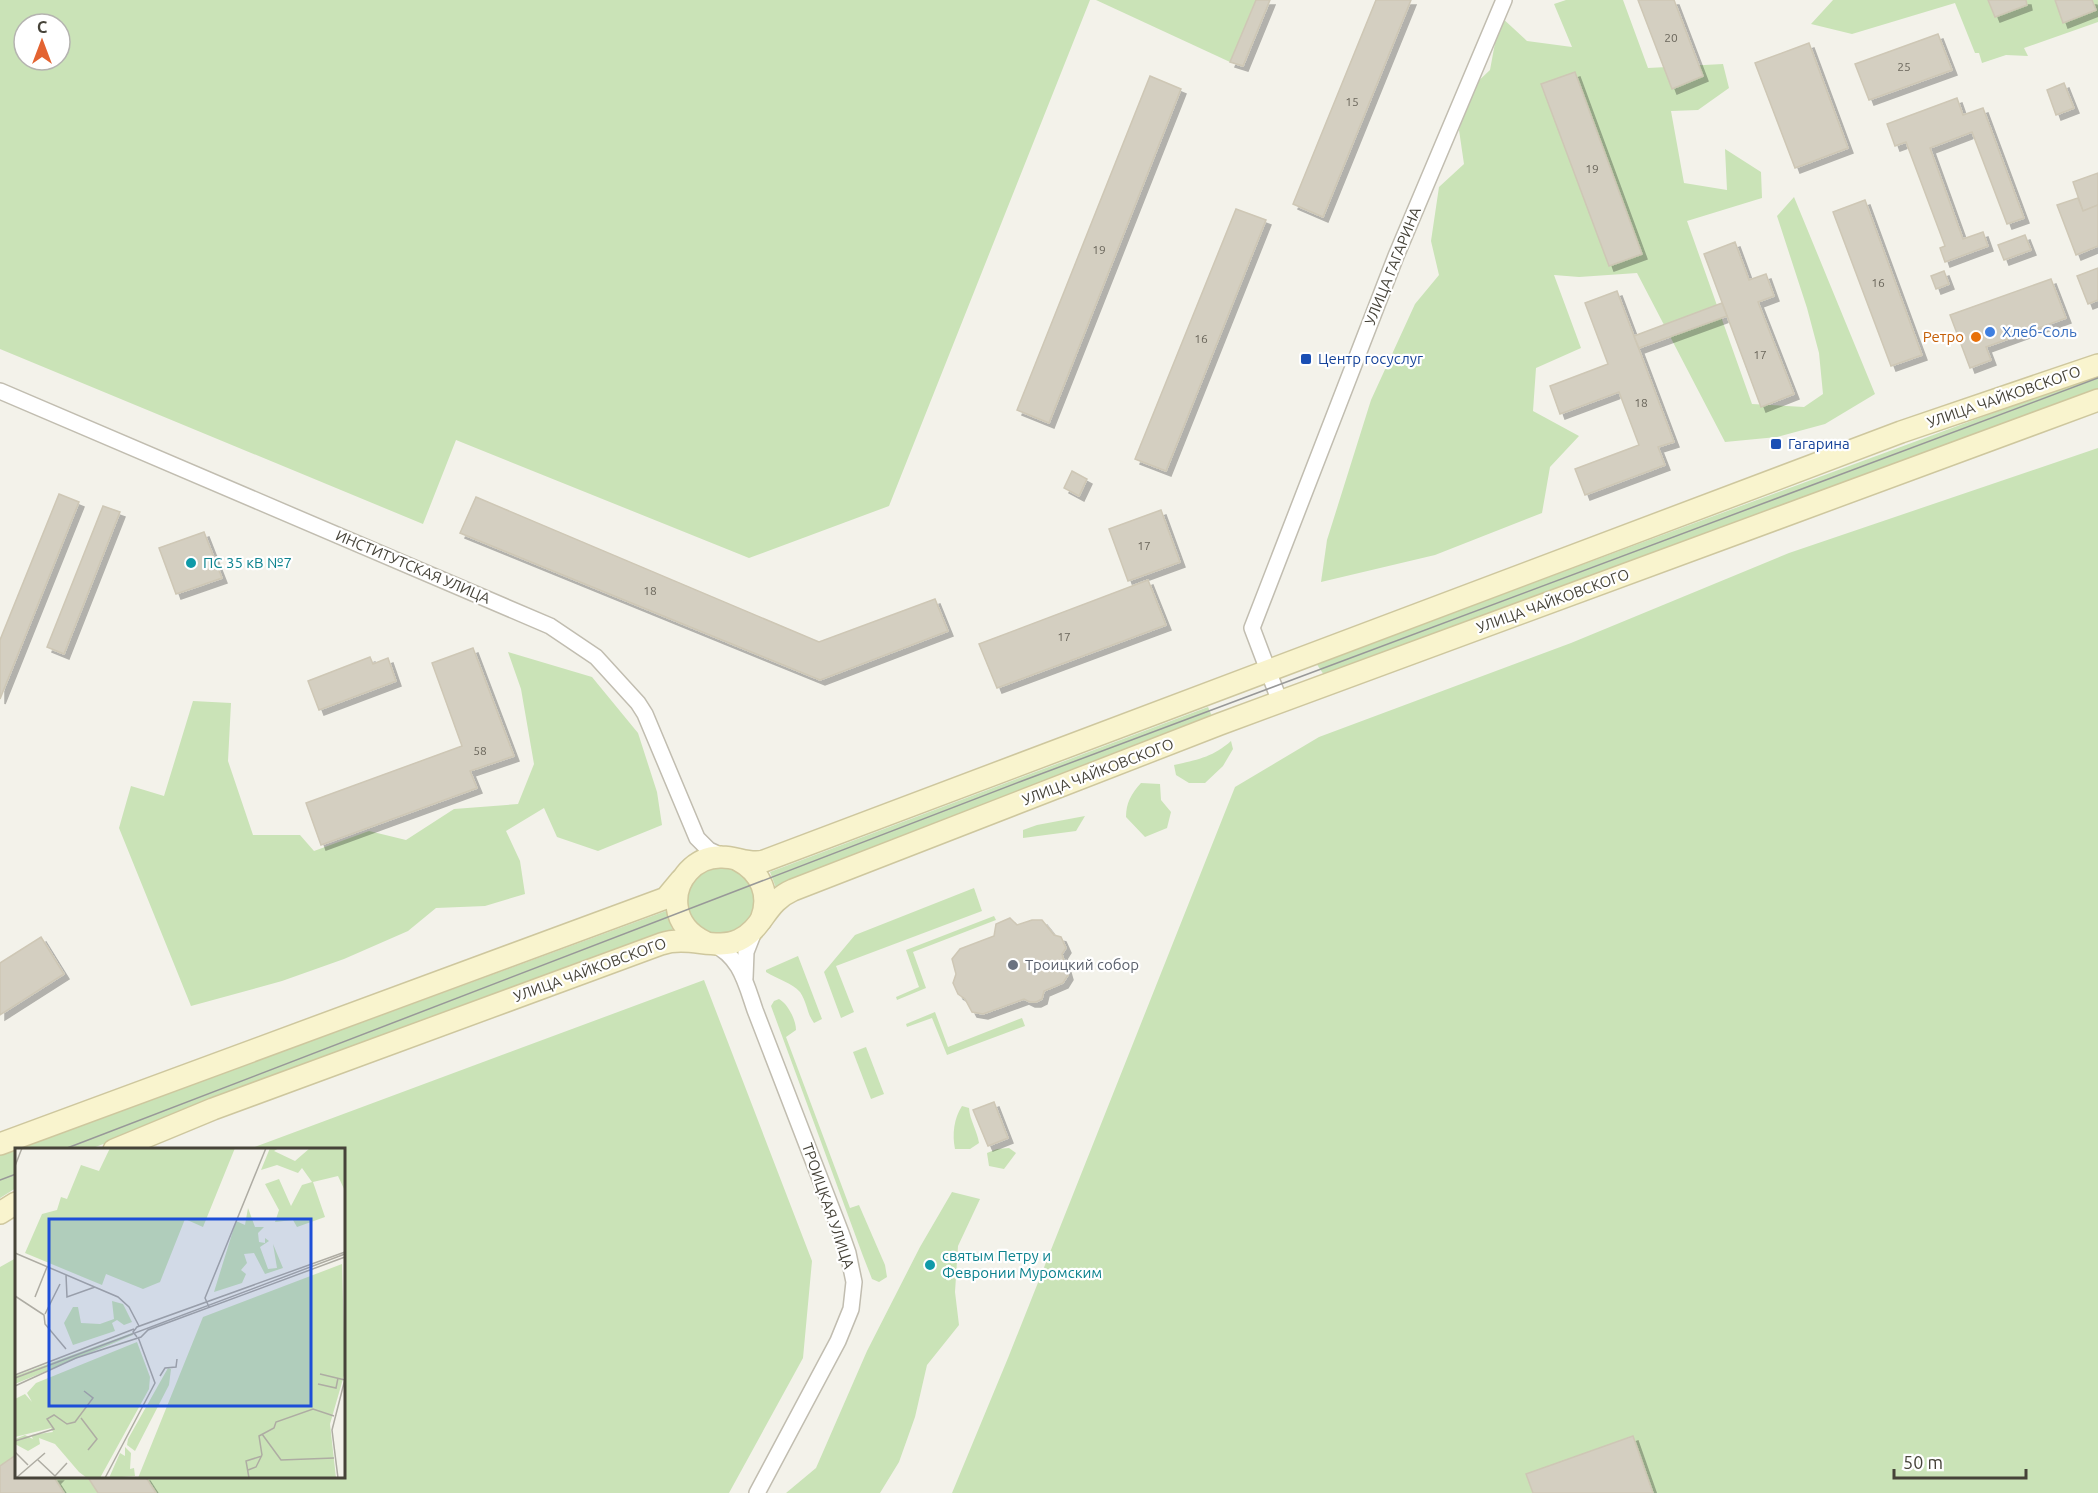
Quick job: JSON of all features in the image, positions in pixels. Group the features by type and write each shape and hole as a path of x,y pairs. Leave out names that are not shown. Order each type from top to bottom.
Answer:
{"main road":[{"name":"УЛИЦА ЧАЙКОВСКОГО","path":"731,858 752,862 764,861 1901,432 2098,365"},
{"name":"УЛИЦА ЧАЙКОВСКОГО","path":"116,1148 213,1109 661,944 674,940 723,945 735,942 746,937 757,926 772,903 793,890 1280,702 2098,400"},
{"path":"0,1144 666,898 680,886 691,868 712,857 731,858 752,870 762,884 765,902 757,926"},
{"path":"680,886 677,906 683,923 690,932 708,943"},
{"path":"0,1213 15,1204"}],"street":[{"name":"УЛИЦА ГАГАРИНА","path":"1280,702 1252,628 1396,256 1504,0"},
{"name":"ИНСТИТУТСКАЯ УЛИЦА","path":"0,391 550,626 596,657 639,703 690,825 706,848 731,858"},
{"path":"680,886 692,854 693,839 690,825"},
{"path":"745,978 746,952 757,926"},
{"path":"708,943 722,949 733,958 745,978"},
{"name":"ТРОИЦКАЯ УЛИЦА","path":"745,978 755,1010 841,1233 854,1282 851,1309 838,1341 757,1493"}],"green space":[{"path":"0,0 1090,0 889,506 749,558 456,440 423,524 0,349"},
{"path":"1096,0 1256,0 1230,62"},
{"path":"1566,0 1623,0 1648,68 1723,64 1729,88 1698,110 1671,111 1684,183 1727,190 1725,149 1761,172 1762,198 1687,221 1752,404 1804,407 1823,394 1819,353 1777,216 1794,197 1875,394 1825,424 1777,437 1725,442 1637,273 1579,277 1554,275 1581,348 1536,368 1533,411 1579,436 1550,467 1542,513 1435,555 1321,582 1327,540 1371,400 1415,304 1439,275 1431,241 1439,187 1464,164 1459,130 1473,86 1490,70 1500,16 1527,41 1572,47 1554,4"},
{"path":"1833,0 2098,0 2098,22 2024,48 2028,56 2006,55 1982,63 1979,53 1975,53 1955,3 1852,34 1811,24"},
{"path":"2098,374 2098,392 1326,678 1316,663"},
{"path":"2098,448 2098,1493 952,1493 1235,787 1319,737 1571,643 1789,553"},
{"path":"508,652 592,677 638,733 657,792 662,825 598,851 557,837 544,808 506,831 520,861 525,894 485,906 436,908 408,931 344,959 282,981 191,1006 119,828 131,786 164,796 193,701 231,703 228,761 253,835 300,835 314,851 369,831 406,840 454,809 518,804 534,764 521,689"},
{"path":"1208,707 1214,721 776,888 770,872"},
{"path":"1231,741 1233,749 1223,766 1205,783 1189,783 1176,775 1174,765 1211,754"},
{"path":"1141,783 1160,784 1161,800 1171,812 1167,828 1145,837 1126,817 1130,799"},
{"path":"1085,816 1076,831 1023,838 1023,830 1037,825"},
{"path":"717,861 755,880 756,918 719,940 686,920 686,882"},
{"path":"974,888 982,911 836,966 854,1012 841,1018 824,972 855,935"},
{"path":"666,911 673,931 93,1148 19,1148"},
{"path":"994,916 996,920 913,952 926,988 897,1000 896,997 919,987 906,950"},
{"path":"798,956 822,1019 814,1023 800,992 766,972"},
{"path":"704,980 812,1261 803,1358 729,1493 0,1493 0,1267 15,1259 15,1478 345,1478 345,1148 252,1148"},
{"path":"779,999 788,1008 795,1022 796,1030 786,1037 850,1208 859,1205 885,1265 887,1277 879,1282 872,1279 863,1256 771,1006"},
{"path":"935,1012 948,1047 1022,1018 1025,1026 947,1055 932,1018 907,1027 906,1024"},
{"path":"866,1047 884,1094 871,1099 853,1052"},
{"path":"962,1106 969,1108 979,1143 970,1149 955,1149 954,1126"},
{"path":"1009,1148 1016,1153 1004,1169 989,1166 987,1153"},
{"path":"15,1150 15,1189 0,1198 0,1155"},
{"path":"952,1192 980,1199 958,1246 955,1292 959,1325 927,1365 915,1417 899,1462 880,1493 786,1493 816,1468 867,1351 920,1247"}],"building":[{"path":"1256,0 1270,0 1243,66 1230,62"},
{"path":"1376,0 1411,0 1323,217 1293,204"},
{"path":"1638,0 1674,0 1703,76 1672,89"},
{"path":"1988,0 2026,0 2027,5 1995,17"},
{"path":"2055,0 2092,0 2096,10 2063,23"},
{"path":"1938,34 1952,70 1869,100 1855,64"},
{"path":"1809,43 1848,148 1795,168 1755,63"},
{"path":"1575,72 1642,254 1609,266 1541,84"},
{"path":"1150,76 1181,89 1049,423 1017,410"},
{"path":"2064,83 2074,108 2056,115 2047,90"},
{"path":"1957,98 1963,115 1983,108 2024,218 2007,224 1972,132 1930,148 1963,239 1983,232 1988,246 1945,262 1940,248 1945,246 1906,142 1895,146 1887,124"},
{"path":"2098,173 2098,205 2083,211 2073,182"},
{"path":"2078,198 2083,211 2098,205 2098,246 2076,255 2057,205"},
{"path":"1865,200 1922,355 1891,366 1833,212"},
{"path":"1236,209 1266,220 1166,471 1135,459"},
{"path":"2025,235 2031,250 2004,260 1998,245"},
{"path":"1735,242 1749,280 1766,274 1774,296 1758,302 1794,394 1761,407 1704,254"},
{"path":"2098,268 2098,300 2088,304 2077,276"},
{"path":"1944,271 1949,284 1936,289 1931,276"},
{"path":"2051,279 2066,318 1986,347 1991,360 1970,368 1950,315"},
{"path":"1617,291 1674,442 1658,447 1665,465 1585,495 1575,469 1639,445 1619,392 1560,414 1550,386 1608,364 1585,303"},
{"path":"1722,303 1727,316 1639,348 1634,336"},
{"path":"1072,471 1087,479 1079,496 1064,488"},
{"path":"59,494 79,502 0,699 0,640"},
{"path":"476,497 819,642 935,599 948,631 820,680 460,533"},
{"path":"103,506 120,512 64,654 47,647"},
{"path":"1161,510 1180,562 1128,581 1109,529"},
{"name":"ПС 35 кВ №7","path":"204,532 222,578 176,594 159,548"},
{"path":"1148,580 1166,625 997,688 979,644"},
{"path":"473,648 514,756 470,771 477,788 321,845 306,803 462,746 432,663"},
{"path":"370,657 373,664 388,658 396,681 319,710 308,681"},
{"path":"1010,918 1017,925 1032,920 1042,920 1054,935 1061,937 1066,948 1062,954 1068,975 1063,983 1044,991 1042,999 1036,1002 1024,999 983,1014 972,1012 965,999 958,994 953,983 956,974 952,959 960,949 994,936 996,924"},
{"path":"41,937 64,974 0,1015 0,963"},
{"path":"994,1102 1008,1138 988,1146 973,1110"},
{"path":"1633,1436 1653,1493 1533,1493 1526,1474"},
{"path":"15,1456 15,1478 56,1478 64,1493 0,1493 0,1466"},
{"path":"88,1478 146,1478 156,1493 98,1493"}],"tram line":[{"path":"67,1148 1022,781 2098,378"},
{"path":"0,1180 15,1174"}],"place":[{"name":"Хлеб-Соль","path":"1990,332"},
{"name":"Ретро","path":"1976,337"},
{"name":"Центр госуслуг","path":"1306,359"},
{"name":"Гагарина","path":"1776,444"},
{"name":"ПС 35 кВ №7","path":"191,563"},
{"name":"Троицкий собор","path":"1013,965"},
{"name":"святым Петру и Февронии Муромским","path":"930,1265"}]}
